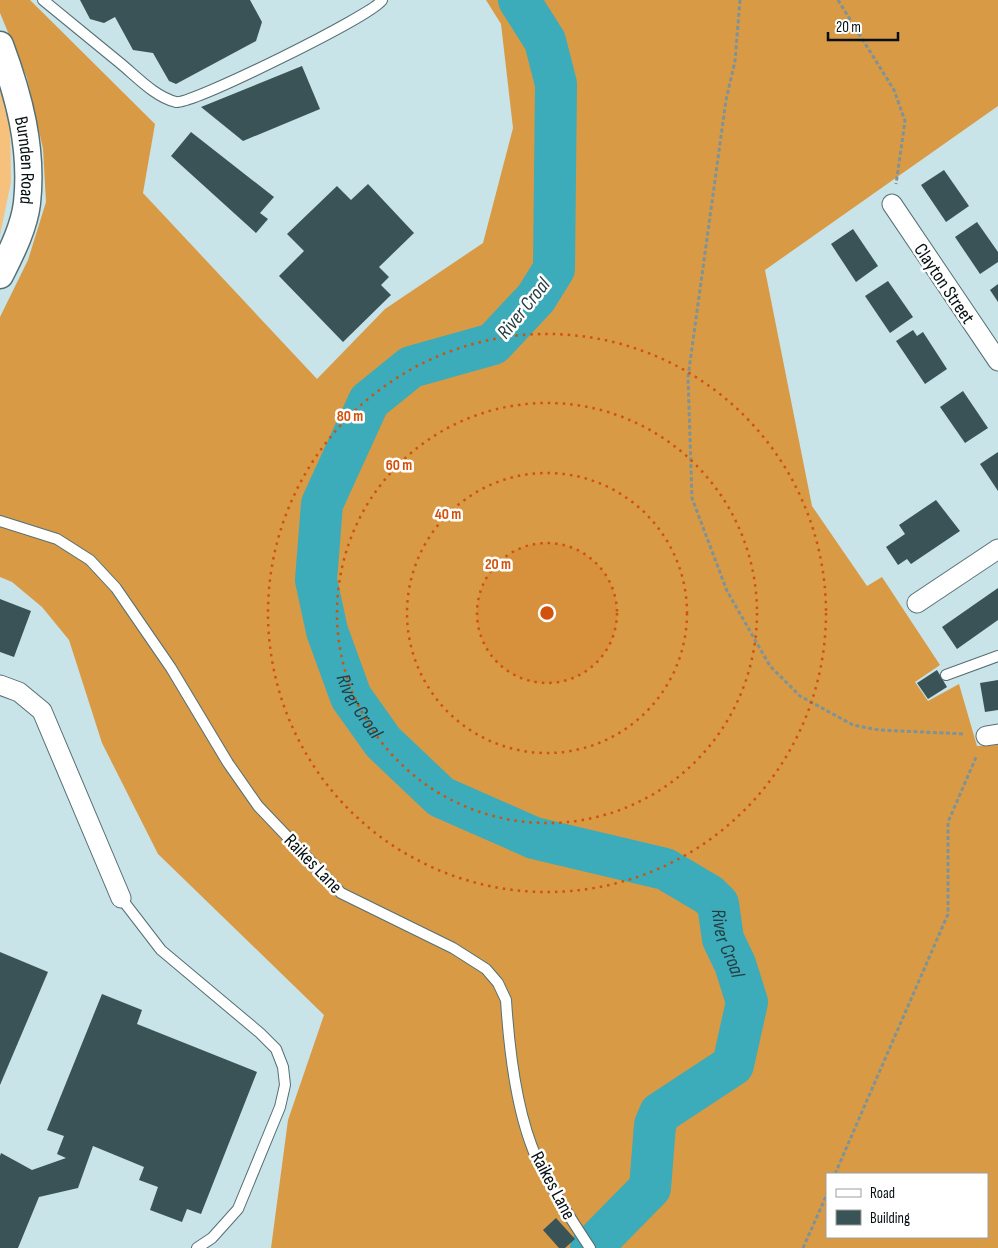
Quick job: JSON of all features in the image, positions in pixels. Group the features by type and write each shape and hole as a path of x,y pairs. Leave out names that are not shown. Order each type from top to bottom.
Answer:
{"main road":[{"name":"Burnden Road","path":"0,45 15,85 23,120 28,164 27,204 15,244 0,275"}],"street":[{"name":"Clayton Street","path":"892,204 998,361"},
{"path":"918,603 998,549"},
{"path":"0,685 19,692 42,711 121,898"}],"lane":[{"path":"44,0 149,87 176,102 188,101 207,93 300,48 366,15 382,0"},
{"name":"Raikes Lane","path":"0,522 58,539 90,560 116,588 171,668 223,756 258,806 341,893 453,948 486,969 498,983 506,1000 523,1118 541,1165 558,1199 590,1248"},
{"path":"946,675 998,656"},
{"path":"121,898 161,950 260,1032 276,1049 283,1067 285,1085 280,1107 238,1209 212,1238 197,1248"}],"path":[{"path":"740,0 735,61 726,100 688,377 692,498 727,591 770,666 800,696 853,725 879,730 992,735 948,822 948,914 835,1173"},
{"path":"838,0 894,90 905,121 902,152 892,204"},
{"path":"803,1248 826,1196"}],"shaded area":[{"path":"0,0 30,0 155,124 143,193 317,379 385,309 483,243 513,128 501,24 486,0 998,0 998,106 765,270 812,506 867,586 882,577 940,665 915,682 928,701 959,684 977,746 998,745 998,1248 271,1248 288,1120 324,1015 158,854 102,743 69,640 42,607 12,582 0,577 0,317 28,260 46,202 43,149 27,78 0,13"},
{"path":"0,90 10,128 11,182 0,235"}],"building":[{"path":"80,0 250,0 262,22 256,41 176,84 169,81 153,53 133,50 115,17 104,23 90,19"},
{"path":"302,66 320,109 243,141 201,107"},
{"path":"191,132 274,197 260,213 268,219 256,233 171,156"},
{"path":"944,170 969,206 946,222 921,185"},
{"path":"368,184 414,233 379,267 389,277 381,285 391,295 343,342 279,276 304,251 287,234 337,186 351,200"},
{"path":"977,222 998,252 998,262 980,274 955,237"},
{"path":"853,229 878,266 856,282 831,244"},
{"path":"888,281 913,317 890,333 865,296"},
{"path":"998,284 998,302 990,290"},
{"path":"913,330 917,336 923,332 947,369 925,384 896,341"},
{"path":"963,391 988,428 965,443 940,407"},
{"path":"998,452 998,491 980,464"},
{"path":"936,500 960,531 911,564 907,559 898,565 886,547 905,534 899,525"},
{"path":"998,588 998,620 957,649 942,627"},
{"path":"0,599 31,611 14,657 0,652"},
{"path":"937,670 947,687 928,699 917,683"},
{"path":"998,680 998,710 985,712 980,683"},
{"path":"0,952 48,972 0,1085"},
{"path":"102,994 142,1010 137,1024 257,1072 201,1214 187,1209 182,1222 150,1210 158,1187 139,1180 144,1167 93,1146 78,1188 39,1197 18,1248 0,1248 1,1153 32,1170 66,1158 57,1154 64,1136 47,1130"},
{"path":"556,1218 575,1239 565,1248 559,1248 543,1230"}],"waterway":[{"name":"River Croal","path":"519,0 545,41 556,84 554,269 536,298 493,344 411,367 369,401 322,504 316,580 327,631 351,697 383,742 441,797 534,838 665,869 709,895 718,904 723,939 735,964 747,1002 733,1065 660,1113 655,1125 650,1188 591,1248"}]}
